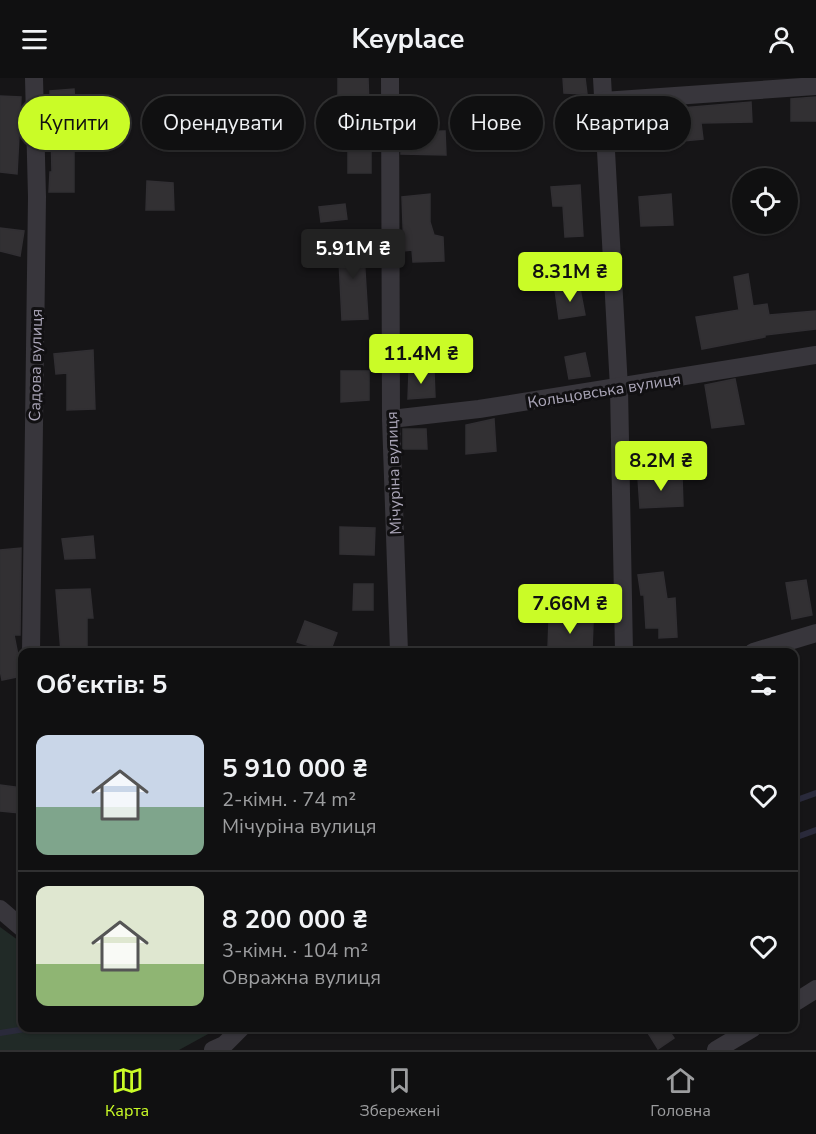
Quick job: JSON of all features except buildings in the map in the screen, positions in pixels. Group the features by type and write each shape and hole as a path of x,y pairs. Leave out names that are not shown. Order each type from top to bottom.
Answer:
{"street":[{"name":"Садова вулиця","path":"31,648 37,197 34,78"},
{"name":"Мічуріна вулиця","path":"390,78 391,419 399,648"},
{"path":"602,78 603,96"},
{"path":"674,96 816,86"},
{"path":"606,150 619,388 624,648"},
{"name":"Кольцовська вулиця","path":"391,419 479,409 619,388 816,355"},
{"path":"766,648 816,633"},
{"path":"0,909 18,925"},
{"path":"798,1000 816,989"},
{"path":"213,1050 224,1045 238,1032"},
{"path":"716,1050 746,1032"}],"shaded area":[{"path":"0,927 18,940 18,1032 212,1032 179,1050 0,1050"}],"waterway":[{"path":"798,800 816,793"},
{"path":"798,837 816,830"},
{"path":"0,1033 18,1030"}]}
